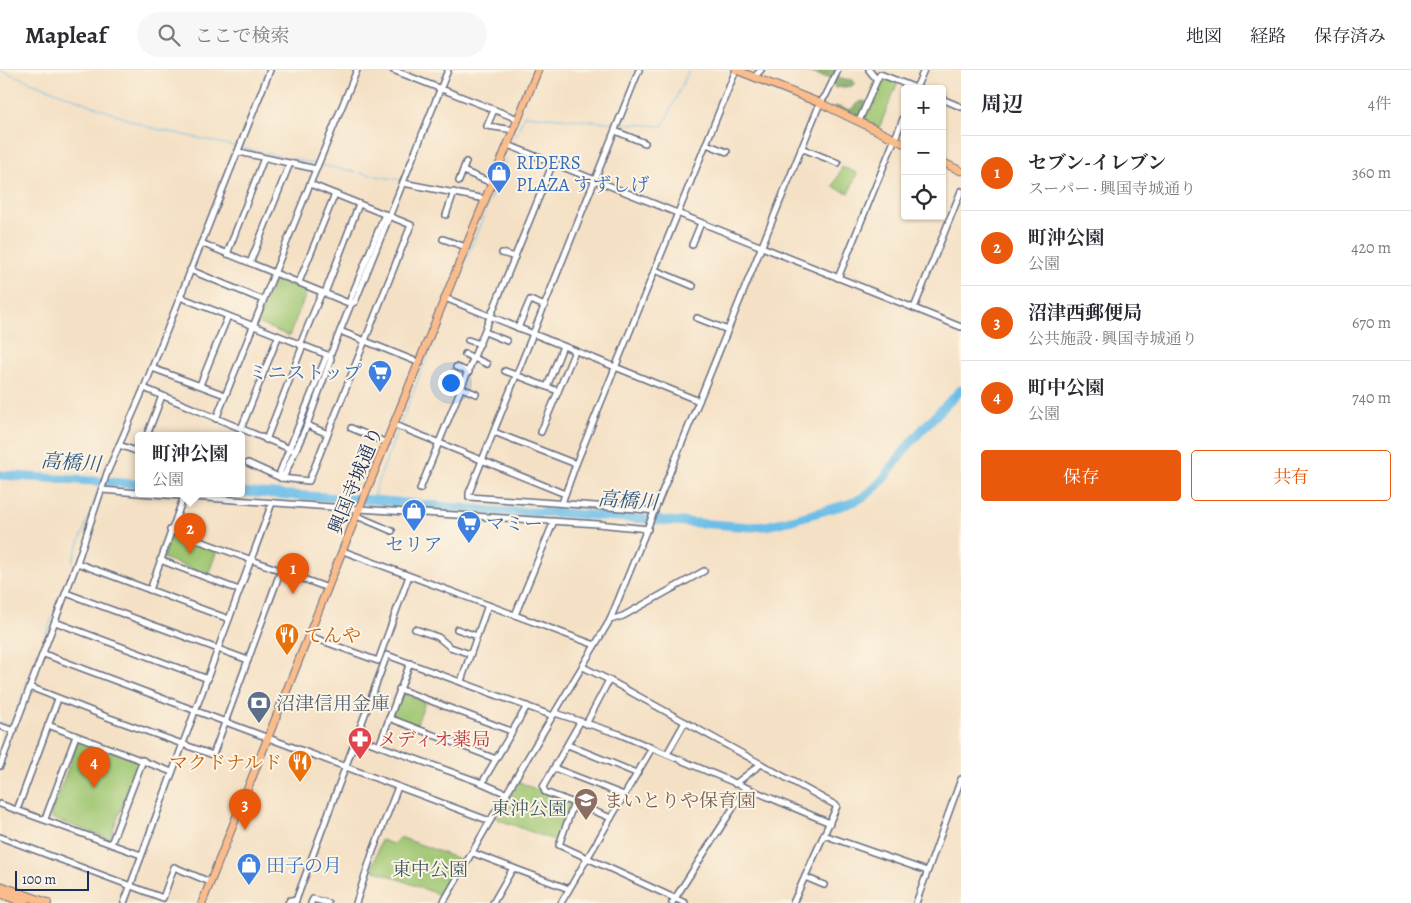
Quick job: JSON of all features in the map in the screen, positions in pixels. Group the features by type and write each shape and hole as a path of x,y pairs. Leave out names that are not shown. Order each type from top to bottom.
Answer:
{"highway":[{"path":"0,886 46,903"},
{"path":"0,893 26,903"}],"main road":[{"name":"興国寺城通り","path":"202,903 359,510 387,443 397,426 445,298 538,70"},
{"path":"736,70 820,103 901,142"},
{"path":"946,164 961,171"}],"street":[{"path":"0,765 44,654 107,473 144,388 270,70"},
{"path":"216,419 316,169 358,70"},
{"path":"393,70 518,119"},
{"path":"292,450 351,304 355,302 387,215 403,183 448,70"},
{"path":"639,70 469,497 655,511"},
{"path":"562,503 576,464 736,70"},
{"path":"754,77 761,70"},
{"path":"443,903 610,620 801,148 820,103 838,70"},
{"path":"869,70 877,80"},
{"path":"918,85 924,70"},
{"path":"859,121 880,74 909,85"},
{"path":"946,100 960,105"},
{"path":"494,110 487,126 514,130"},
{"path":"838,278 901,123"},
{"path":"617,126 645,143"},
{"path":"508,144 961,327"},
{"path":"706,144 727,152"},
{"path":"801,148 838,163"},
{"path":"239,152 316,169"},
{"path":"227,254 264,158"},
{"path":"459,181 466,162"},
{"path":"250,263 290,163"},
{"path":"420,489 553,163"},
{"path":"463,171 492,183"},
{"path":"403,183 485,199"},
{"path":"248,463 281,478 309,480 411,225 310,184"},
{"path":"914,308 961,191"},
{"path":"446,215 454,192"},
{"path":"299,282 335,194"},
{"path":"266,440 301,345 359,204"},
{"path":"692,245 702,223"},
{"path":"443,239 466,247"},
{"path":"201,243 351,304"},
{"path":"502,253 515,257"},
{"path":"190,270 264,300"},
{"path":"655,270 693,286"},
{"path":"180,297 329,356"},
{"path":"445,298 699,401"},
{"path":"518,328 530,300 545,306"},
{"path":"200,385 228,316"},
{"path":"697,318 728,330"},
{"path":"340,331 420,362"},
{"path":"485,332 507,341"},
{"path":"241,429 278,336"},
{"path":"468,340 480,344"},
{"path":"547,386 563,346"},
{"path":"541,432 575,350"},
{"path":"464,354 487,364"},
{"path":"281,478 280,472 307,425 331,359 329,356"},
{"path":"456,367 468,372"},
{"path":"152,368 225,395"},
{"path":"505,371 558,391"},
{"path":"144,388 292,450"},
{"path":"462,388 476,394"},
{"path":"148,432 162,396"},
{"path":"307,425 328,434"},
{"path":"397,426 565,494"},
{"path":"351,428 387,443"},
{"path":"494,432 576,464"},
{"path":"119,445 135,451"},
{"path":"102,488 135,492"},
{"path":"150,590 170,530 184,497"},
{"path":"197,497 359,510 648,528"},
{"path":"124,903 272,503"},
{"path":"359,510 392,531"},
{"path":"516,615 554,521"},
{"path":"170,530 328,588"},
{"path":"343,551 595,645"},
{"path":"160,560 239,590"},
{"path":"77,563 229,618"},
{"path":"30,687 213,755 281,570"},
{"path":"610,620 623,616 704,571"},
{"path":"309,636 378,661 409,576"},
{"path":"66,593 248,660"},
{"path":"461,681 488,605"},
{"path":"55,622 208,678"},
{"path":"415,628 438,637 450,647 470,654"},
{"path":"457,630 477,636"},
{"path":"44,654 490,821"},
{"path":"288,903 290,900 295,902 387,655 527,706 619,734 830,823"},
{"path":"379,746 410,663"},
{"path":"583,667 837,806 794,903"},
{"path":"609,680 543,787 545,792 611,818"},
{"path":"399,689 511,731"},
{"path":"16,810 58,699"},
{"path":"482,784 527,706"},
{"path":"389,718 496,759"},
{"path":"667,754 685,722"},
{"path":"0,726 14,731"},
{"path":"48,726 172,772"},
{"path":"45,820 76,736"},
{"path":"355,737 507,794"},
{"path":"568,745 636,773"},
{"path":"561,903 652,748"},
{"path":"111,844 143,760"},
{"path":"735,784 761,764"},
{"path":"554,768 624,795"},
{"path":"916,903 961,780"},
{"path":"356,903 373,851 398,787"},
{"path":"673,901 746,788"},
{"path":"574,803 559,845 673,901 685,903"},
{"path":"0,804 141,855"},
{"path":"824,835 927,871"},
{"path":"0,837 163,898 174,868 210,882"},
{"path":"473,853 569,889"},
{"path":"493,903 512,868"},
{"path":"805,877 824,885"},
{"path":"311,903 313,899 328,903"}],"green space":[{"path":"801,70 838,70 839,78 853,80 855,83 852,86 835,88 831,79"},
{"path":"884,77 898,82 879,128 862,120 880,78"},
{"path":"866,102 858,119 834,107 850,110 857,103"},
{"path":"842,167 857,173 849,193 833,187"},
{"path":"278,277 308,289 289,336 260,324 258,320 275,278"},
{"path":"172,533 217,550 208,575 163,558"},
{"path":"402,693 425,702 416,726 392,718 398,695"},
{"path":"80,741 137,760 138,764 110,838 51,818 51,813"},
{"name":"東沖公園","path":"519,782 571,804 556,841 497,819"},
{"name":"東中公園","path":"400,837 462,860 440,895 372,869 381,840 393,844"}],"waterway":[{"path":"0,70 148,127 238,147"},
{"path":"439,86 445,70"},
{"path":"620,123 663,126 689,70"},
{"path":"428,113 437,91"},
{"path":"513,144 524,115 616,123"},
{"path":"242,148 316,164"},
{"path":"451,297 507,158"},
{"path":"320,165 356,172"},
{"path":"360,173 400,180"},
{"path":"400,426 448,303"},
{"path":"293,448 319,385"},
{"name":"高橋川","path":"245,492 374,500 491,511 562,513 751,527 766,526 848,504 867,494 882,480 920,431 961,390"},
{"path":"374,500 375,490 398,429"},
{"name":"高橋川","path":"0,475 135,484"},
{"name":"高橋川","path":"279,489 279,495"},
{"path":"72,562 98,492"},
{"path":"54,613 61,593"},
{"path":"45,637 52,617"},
{"path":"35,663 43,642"},
{"path":"25,689 33,668"},
{"path":"0,722 11,726 24,694"}],"place":[{"name":"RIDERS PLAZA すずしげ","path":"499,194"},
{"name":"ミニストップ","path":"380,393"},
{"name":"セリア","path":"414,532"},
{"name":"マミー","path":"469,544"},
{"name":"町沖公園","path":"190,554"},
{"name":"セブン-イレブン","path":"293,594"},
{"name":"てんや","path":"287,656"},
{"name":"沼津信用金庫","path":"259,724"},
{"name":"メディオ薬局","path":"360,760"},
{"name":"マクドナルド","path":"300,783"},
{"name":"町中公園","path":"94,788"},
{"name":"まいとりや保育園","path":"586,821"},
{"name":"沼津西郵便局","path":"245,830"},
{"name":"田子の月","path":"249,886"}]}
